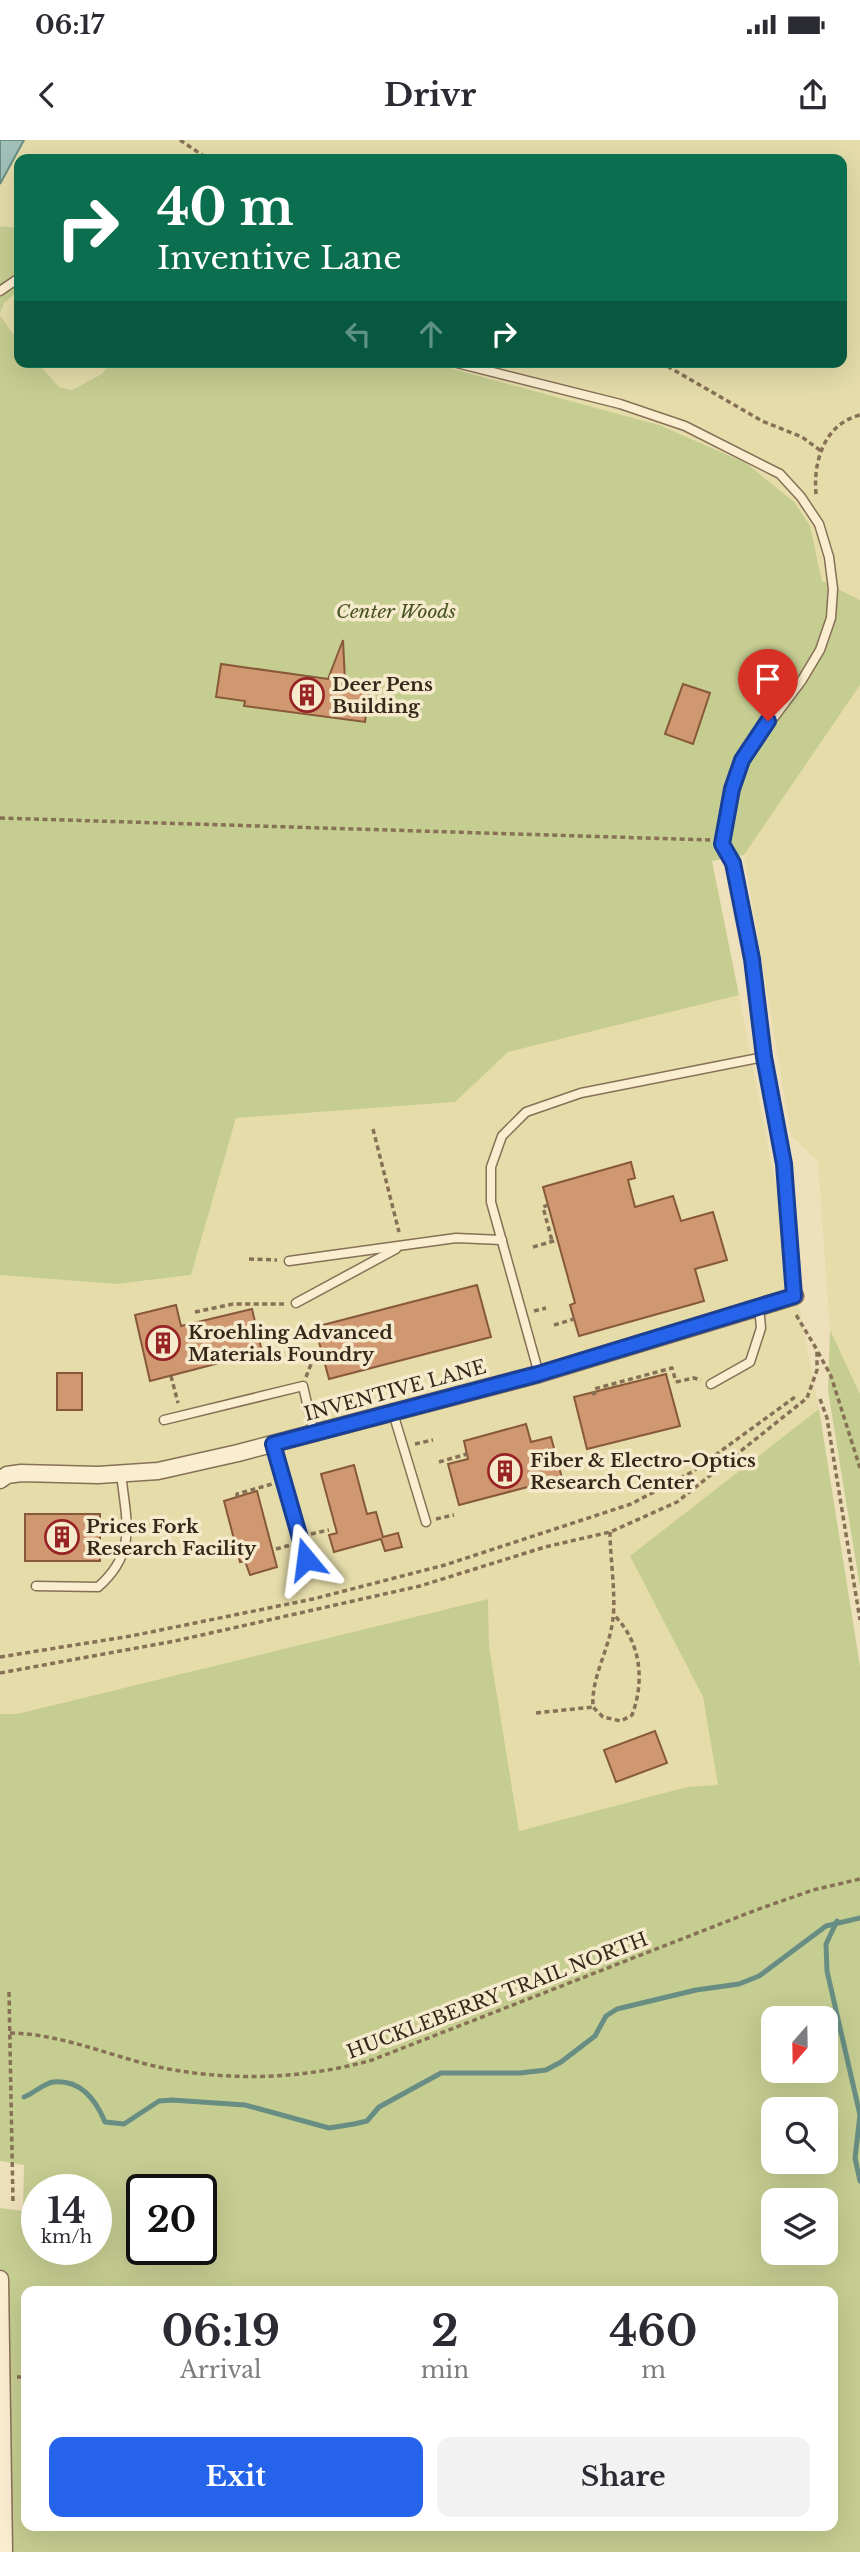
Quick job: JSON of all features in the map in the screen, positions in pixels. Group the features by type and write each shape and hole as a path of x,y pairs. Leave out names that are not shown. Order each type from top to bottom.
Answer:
{"street":[{"name":"INVENTIVE LANE","path":"0,1480 7,1475 21,1473 158,1471 314,1434 538,1374 794,1296"},
{"path":"0,2279 4,2552"}],"lane":[{"path":"477,368 620,404 685,426 780,474 819,524 829,557 833,589 831,618 820,650 803,680 768,721 742,760 732,789 722,844 733,863 752,959 764,1057 784,1164 794,1296"},
{"path":"538,1374 491,1202 491,1167 502,1136 526,1112 581,1093 764,1057"},
{"path":"289,1261 456,1238 502,1240"},
{"path":"296,1303 402,1246"},
{"path":"710,1384 750,1362 761,1328 759,1306"},
{"path":"164,1420 303,1386 314,1434"},
{"path":"393,1413 426,1522"},
{"path":"273,1444 306,1559"},
{"path":"36,1586 98,1587 116,1570 128,1539 121,1473"}],"path":[{"path":"180,140 201,154"},
{"path":"670,368 762,421 802,437 821,451"},
{"path":"819,524 815,463 838,426 860,415"},
{"path":"0,818 687,838 722,844"},
{"path":"373,1129 402,1246"},
{"path":"533,1247 555,1241 542,1207 548,1205"},
{"path":"545,1216 551,1214"},
{"path":"249,1259 289,1261"},
{"path":"794,1296 795,1318 808,1332 831,1376 860,1468"},
{"path":"195,1312 233,1304 296,1303"},
{"path":"554,1325 574,1319"},
{"path":"0,1673 303,1614 420,1586 545,1547 610,1531 677,1502 800,1405 813,1388 817,1350"},
{"path":"592,1394 595,1393 594,1389 672,1368 676,1382 694,1378"},
{"path":"171,1376 176,1396"},
{"path":"0,1657 131,1636 313,1599 457,1561 631,1504 692,1472 795,1397"},
{"path":"820,1399 827,1418 860,1620"},
{"path":"404,1447 433,1440"},
{"path":"439,1462 467,1454"},
{"path":"237,1497 237,1494 274,1483"},
{"path":"300,1537 329,1530"},
{"path":"610,1531 614,1615 608,1646 592,1689 593,1707 603,1717 621,1721 632,1715 639,1697 641,1680 637,1659 625,1627 614,1615"},
{"path":"536,1713 593,1707"},
{"name":"HUCKLEBERRY TRAIL NORTH","path":"10,2032 40,2034 151,2065 191,2072 273,2075 325,2072 372,2060 756,1910 813,1890 860,1879"},
{"path":"9,1992 13,2203"}],"shaded area":[{"path":"0,140 860,140 860,600 822,581 816,551 659,425 449,368 847,368 847,154 14,154 14,227 0,226"},
{"path":"14,294 14,337 0,313 3,303"},
{"path":"42,368 106,368 102,374 73,390 59,387"},
{"path":"860,685 860,1394 830,1330 818,1161 791,1136 744,855"},
{"path":"739,995 819,1409 630,1556 703,1697 718,1785 687,1787 519,1831 489,1645 488,1599 17,1714 0,1714 0,1275 116,1284 191,1275 236,1118 455,1102 507,1052"}],"green space":[{"path":"0,226 14,227 14,294 4,303 0,313"},
{"name":"Center Woods","path":"0,315 14,336 14,368 42,368 59,387 72,390 102,374 106,368 449,368 659,425 746,463 795,503 810,526 822,581 860,600 860,685 744,855 712,861 739,995 508,1052 455,1102 236,1118 191,1275 116,1284 0,1275"},
{"path":"830,1330 860,1394 860,1587 828,1391"},
{"path":"819,1409 860,1666 860,2552 0,2552 0,2208 21,2211 21,2265 112,2265 112,2174 24,2174 24,2165 0,2161 0,1714 17,1714 488,1599 489,1646 519,1831 687,1787 718,1785 703,1697 630,1556"}],"water":[{"path":"0,140 24,140 14,154 0,184"}],"building":[{"name":"Deer Pens Building","path":"343,640 345,681 370,685 365,722 244,706 245,701 216,697 221,664 328,679"},
{"path":"683,684 710,693 693,744 665,734"},
{"path":"631,1162 635,1178 628,1180 635,1207 673,1196 681,1221 713,1212 727,1260 695,1269 704,1301 579,1336 570,1305 575,1303 543,1187"},
{"path":"477,1285 491,1337 329,1379 315,1327"},
{"path":"176,1305 181,1326 252,1309 262,1352 150,1381 135,1315"},
{"path":"57,1373 82,1373 82,1410 57,1410"},
{"path":"666,1374 680,1426 587,1449 574,1397"},
{"name":"Fiber & Electro-Optics Research Center","path":"526,1424 531,1442 551,1437 562,1478 459,1505 448,1464 468,1459 464,1441"},
{"path":"354,1465 367,1514 376,1512 383,1537 398,1533 402,1547 385,1551 381,1539 334,1552 329,1535 337,1533 321,1474"},
{"path":"257,1491 277,1567 250,1575 245,1561 240,1562 224,1501"},
{"name":"Prices Fork Research Facility","path":"25,1514 100,1514 100,1561 25,1561"},
{"path":"655,1731 667,1763 616,1782 604,1750"}],"waterway":[{"path":"24,2097 53,2082 72,2084 92,2099 105,2122 124,2124 159,2101 172,2100 245,2105 329,2128 354,2124 367,2121 379,2107 441,2073 520,2073 546,2070 595,2036 606,2016 617,2009 696,1990 739,1984 759,1976 826,1926 860,1918"},
{"path":"837,1921 826,1944 827,1971 860,2115 855,2158 860,2181"}],"place":[{"name":"Deer Pens Building","path":"307,695"},
{"name":"Kroehling Advanced Materials Foundry","path":"163,1343"},
{"name":"Fiber & Electro-Optics Research Center","path":"505,1471"},
{"name":"Prices Fork Research Facility","path":"62,1537"}],"route":[{"path":"306,1559 273,1444 538,1374 794,1296 784,1164 764,1057 752,959 733,863 722,844 732,789 742,760 768,721"}]}
